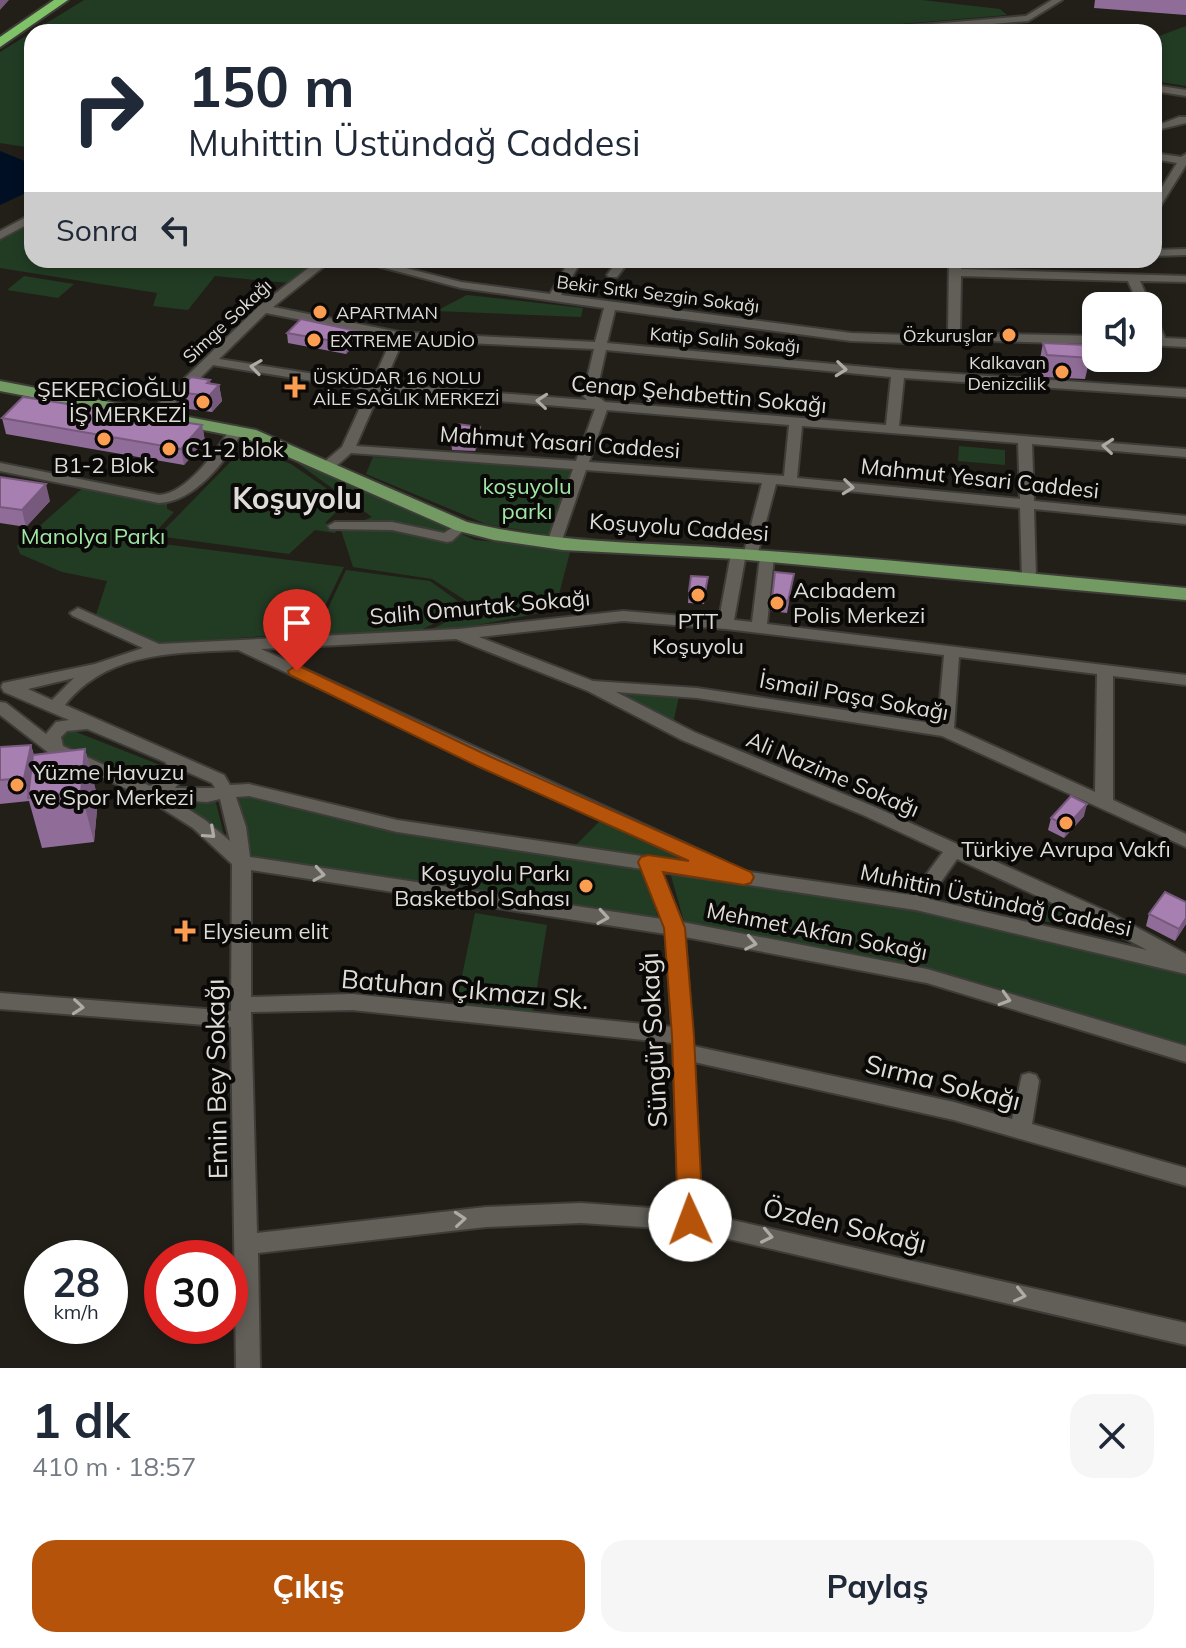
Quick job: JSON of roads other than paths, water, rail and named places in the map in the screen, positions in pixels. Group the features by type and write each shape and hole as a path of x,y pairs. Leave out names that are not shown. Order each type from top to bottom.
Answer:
{"highway":[{"path":"0,29 62,0"},
{"path":"25,24 48,6"},
{"path":"0,43 24,24"}],"main road":[{"name":"Koşuyolu Caddesi","path":"0,386 236,430 328,466 461,526 487,534 554,543 752,556 1186,594"}],"street":[{"path":"1024,24 1028,18 1058,0"},
{"path":"961,24 1028,18"},
{"path":"1162,89 1186,93"},
{"path":"1162,126 1186,120"},
{"path":"1162,157 1185,160 1162,196"},
{"path":"0,236 24,222"},
{"path":"1162,253 1186,252"},
{"name":"Simge Sokağı","path":"156,414 263,309 316,268"},
{"name":"Bekir Sıtkı Sezgin Sokağı","path":"392,268 461,285 553,299 851,337 1082,340"},
{"path":"553,299 571,268"},
{"path":"613,275 618,268"},
{"path":"954,336 955,268"},
{"path":"982,268 1133,279 1186,279"},
{"path":"1133,279 1139,292"},
{"path":"554,543 602,406 589,396 610,306"},
{"name":"Katip Salih Sokağı","path":"263,309 399,336 599,346 898,374 1186,393"},
{"path":"328,466 348,449 399,336"},
{"path":"1162,342 1186,343"},
{"name":"Cenap Şehabettin Sokağı","path":"210,361 374,387 1186,453"},
{"path":"892,429 898,374"},
{"path":"790,481 796,423"},
{"path":"0,467 159,499 174,497 204,472 236,430"},
{"path":"1025,439 1029,579"},
{"name":"Mahmut Yasari Caddesi","path":"348,449 770,479"},
{"path":"726,624 752,556 770,479"},
{"name":"Mahmut Yesari Caddesi","path":"770,479 1186,520"},
{"path":"335,526 392,526 447,538 461,526"},
{"path":"752,556 759,627"},
{"path":"78,613 157,649"},
{"name":"Salih Omurtak Sokağı","path":"5,686 98,668 157,649 459,634 623,616 759,627 1186,680"},
{"name":"Ali Nazime Sokağı","path":"459,634 588,685 688,736 869,811 1103,918 1186,965"},
{"path":"241,646 352,696 484,762 744,877"},
{"path":"946,731 952,651"},
{"name":"Salih Omurtak Sokağı","path":"55,707 67,692 98,668"},
{"path":"1104,804 1105,670"},
{"name":"İsmail Paşa Sokağı","path":"588,685 697,693 946,731 1186,841"},
{"name":"Muhittin Üstündağ Caddesi","path":"5,686 218,779 228,791"},
{"name":"Muhittin Üstündağ Caddesi","path":"0,707 55,749 150,793 199,824 242,862"},
{"path":"55,749 53,736 62,726 89,725"},
{"path":"150,793 174,782 179,766 172,760"},
{"name":"Muhittin Üstündağ Caddesi","path":"150,793 207,796 249,790 397,826 916,903 1186,965"},
{"name":"Emin Bey Sokağı","path":"228,791 242,862 241,1012 248,1240"},
{"path":"916,903 953,851"},
{"name":"Mehmet Akfan Sokağı","path":"242,862 675,928 927,976 1186,1054"},
{"name":"Süngür Sokağı","path":"648,862 675,928 690,1220"},
{"name":"Batuhan Çıkmazı Sk.","path":"0,1001 241,1012 352,1002 683,1044"},
{"name":"Sırma Sokağı","path":"683,1044 954,1111 1186,1177"},
{"path":"1020,1130 1029,1081"},
{"name":"Özden Sokağı","path":"248,1244 382,1226 486,1217 581,1213 690,1220 1186,1334"},
{"name":"Emin Bey Sokağı","path":"248,1344 248,1368"}],"water":[{"path":"0,151 24,161 24,194 0,205"}],"place":[{"name":"APARTMAN","path":"320,312"},
{"name":"Özkuruşlar","path":"1009,335"},
{"name":"EXTREME AUDİO","path":"314,340"},
{"name":"Kalkavan Denizcilik","path":"1062,372"},
{"name":"ÜSKÜDAR 16 NOLU AİLE SAĞLIK MERKEZİ","path":"295,387"},
{"name":"ŞEKERCİOĞLU İŞ MERKEZİ","path":"203,402"},
{"name":"B1-2 Blok","path":"104,439"},
{"name":"C1-2 blok","path":"169,449"},
{"name":"PTT Koşuyolu","path":"698,595"},
{"name":"Acıbadem Polis Merkezi","path":"777,603"},
{"name":"Yüzme Havuzu ve Spor Merkezi","path":"17,785"},
{"name":"Türkiye Avrupa Vakfı","path":"1066,823"},
{"name":"Koşuyolu Parkı Basketbol Sahası","path":"586,886"},
{"name":"Elysieum elit","path":"185,931"}],"district":[{"name":"Koşuyolu","path":"297,498"}],"park label":[{"name":"koşuyolu parkı","path":"527,498"},
{"name":"Manolya Parkı","path":"93,536"}]}
